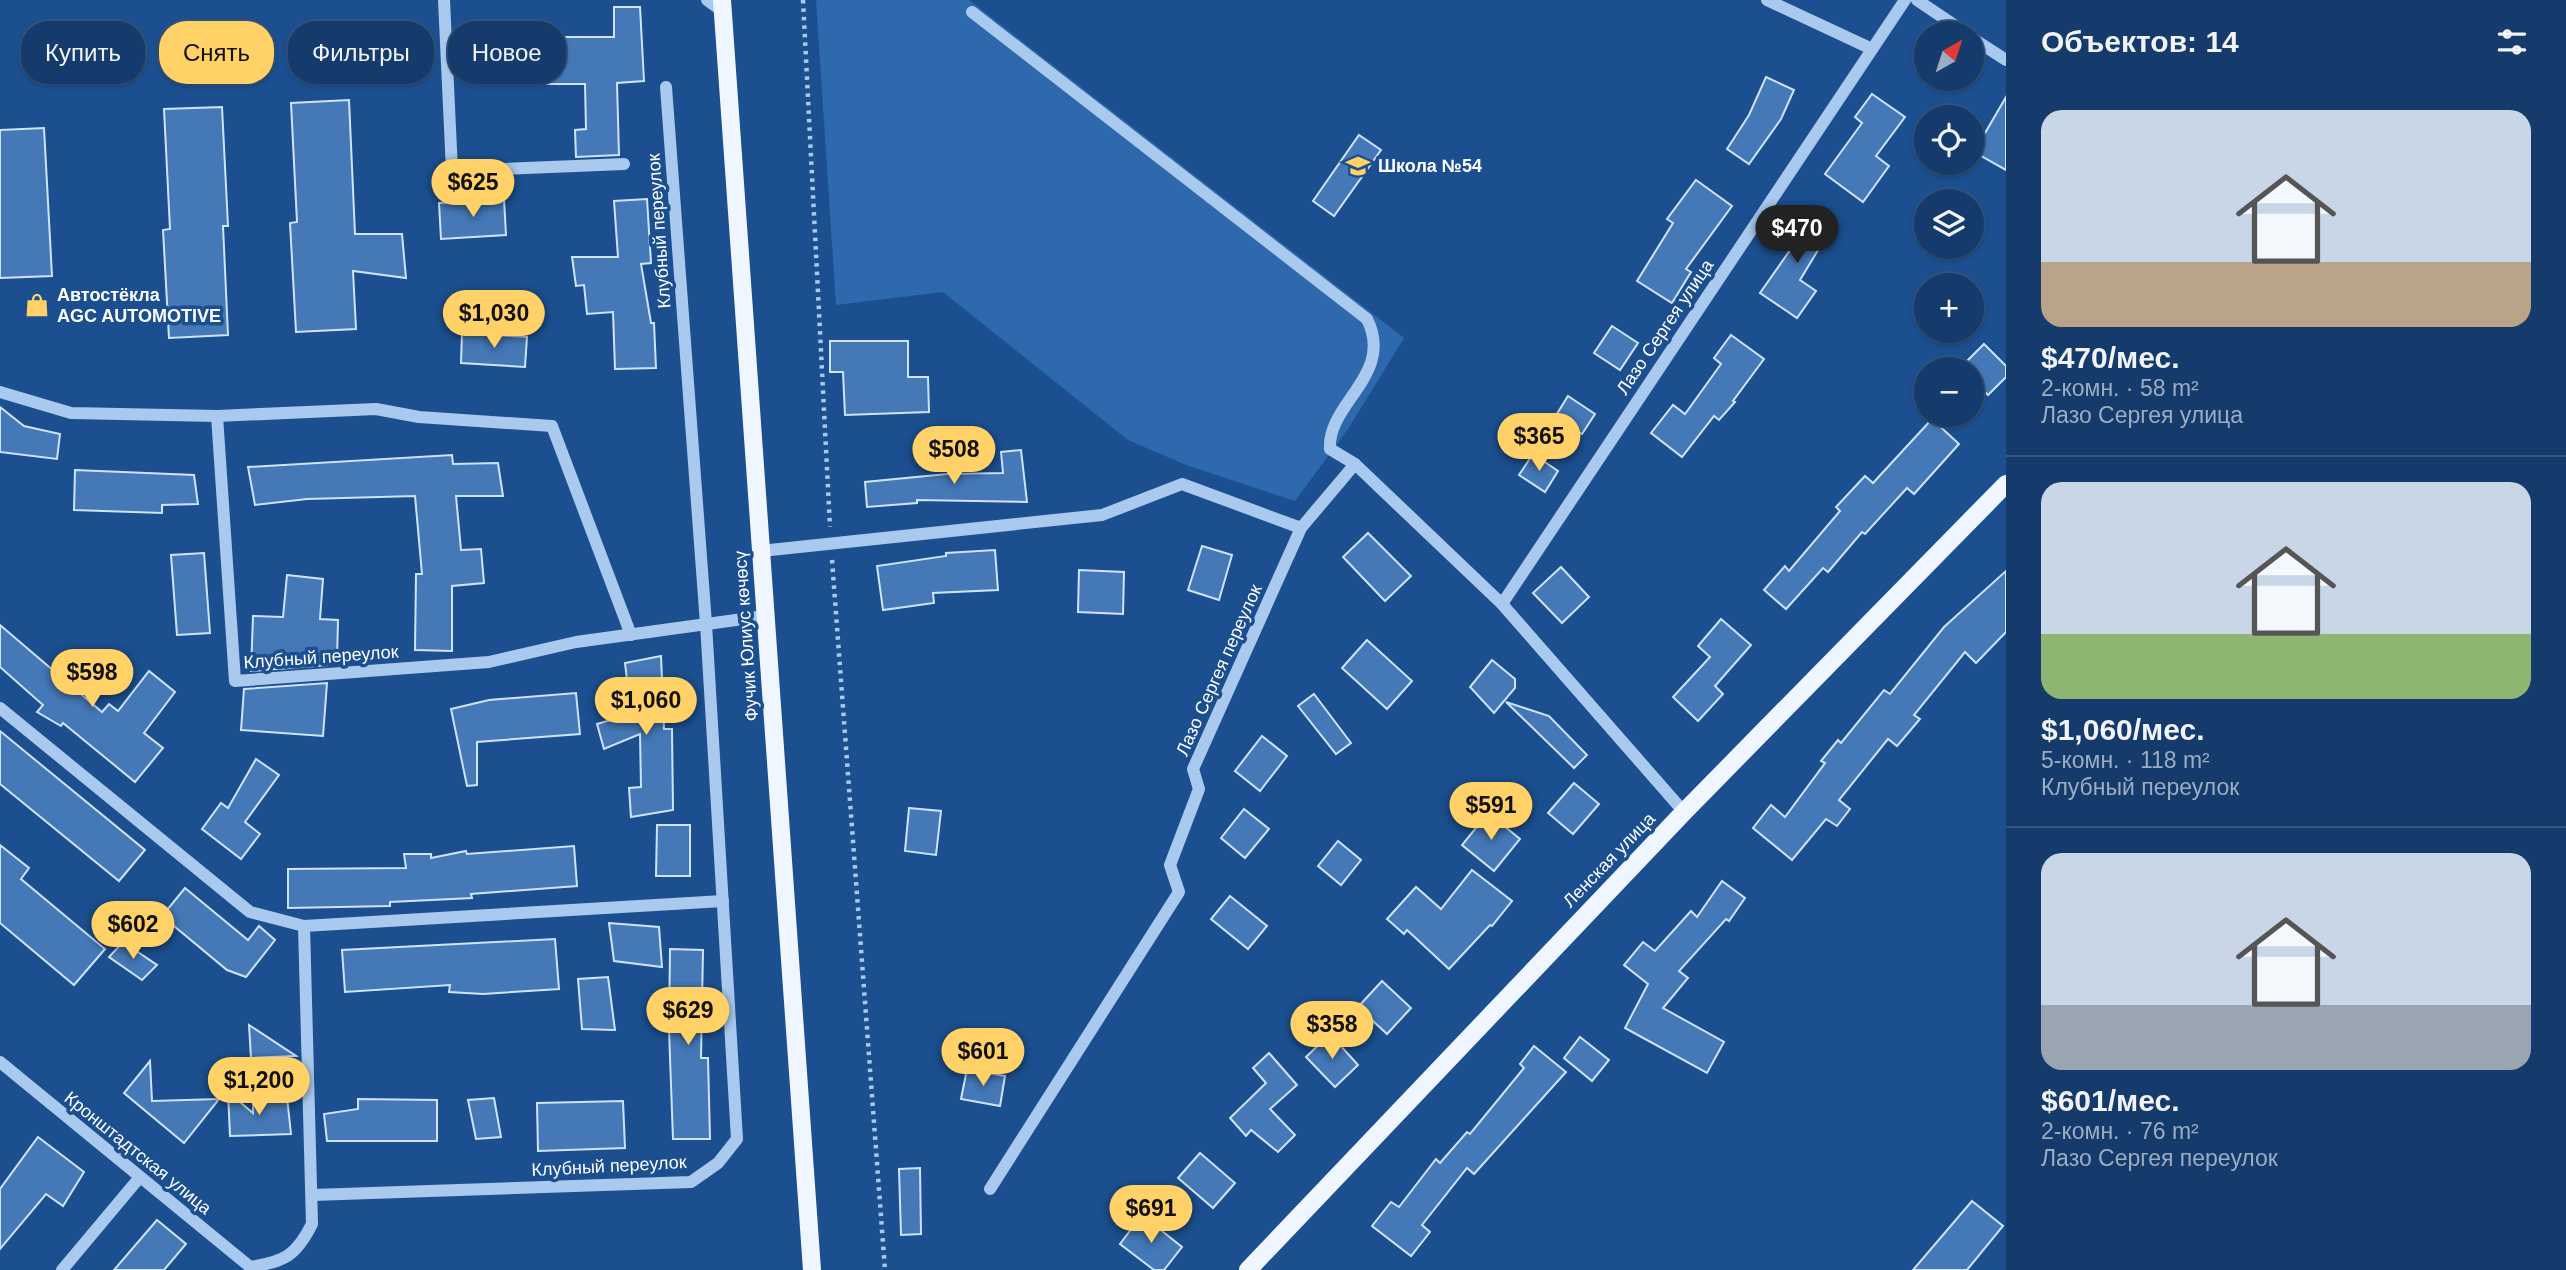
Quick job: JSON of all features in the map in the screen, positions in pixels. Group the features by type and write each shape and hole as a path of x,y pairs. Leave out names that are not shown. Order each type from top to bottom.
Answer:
{"main road":[{"name":"Фучик Юлиус көчөсү","path":"722,6 812,1270"},
{"name":"Ленская улица","path":"1248,1270 1684,812 2006,485"}],"street":[{"path":"444,0 452,171 624,164"},
{"path":"707,0 722,6"},
{"path":"1767,0 1872,49"},
{"name":"Лазо Сергея улица","path":"1502,604 1905,0"},
{"path":"1917,0 1948,21"},
{"path":"972,12 1367,319 1373,332 1367,376 1329,434 1330,449 1355,464 1502,604 1684,812"},
{"path":"1984,45 2006,60"},
{"name":"Клубный переулок","path":"313,1195 691,1182 718,1163 737,1139 706,624 666,87"},
{"path":"0,392 71,413 217,415 376,409 419,417 552,426 631,635"},
{"name":"Клубный переулок","path":"217,415 235,681 489,662 576,642 765,616"},
{"name":"Лазо Сергея переулок","path":"990,1189 1179,892 1170,865 1199,789 1194,769 1301,528 1355,464"},
{"path":"761,551 1102,515 1182,484 1301,528"},
{"path":"0,708 250,912 304,926 723,901"},
{"path":"252,1268 278,1262 301,1246 312,1224 304,926"},
{"name":"Кронштадтская улица","path":"0,1062 252,1268"},
{"path":"62,1270 140,1177"}],"path":[{"path":"803,0 831,543 885,1270"}],"shaded area":[{"path":"816,0 969,0 1404,338 1348,429 1295,501 1186,465 1128,440 943,292 836,305"}],"building":[{"path":"614,7 640,7 644,81 617,83 619,155 576,157 575,130 586,129 585,84 566,84 566,37 614,37"},
{"path":"1766,77 1794,90 1781,119 1749,164 1727,149 1749,115"},
{"path":"1872,94 1905,117 1876,156 1889,166 1863,202 1825,174 1862,123 1855,117"},
{"path":"2006,97 2006,170 1984,158 1984,135"},
{"path":"349,100 355,234 402,234 406,278 353,271 356,329 296,332 290,223 297,222 291,103"},
{"path":"222,107 228,226 223,226 228,335 169,338 163,230 170,229 164,109"},
{"path":"44,128 52,276 0,278 0,130"},
{"path":"1359,135 1381,150 1334,216 1313,201"},
{"path":"1696,180 1732,206 1686,269 1691,272 1672,303 1637,281 1673,223 1667,219"},
{"path":"504,199 506,235 441,239 439,203"},
{"path":"647,199 651,263 641,264 651,323 654,323 656,368 615,369 613,312 587,314 584,285 576,286 572,257 618,257 614,201"},
{"path":"1803,209 1832,227 1800,280 1816,291 1797,318 1760,293 1793,246 1784,241"},
{"path":"1612,326 1638,343 1620,370 1594,353"},
{"path":"462,333 527,337 525,367 461,363"},
{"path":"1731,335 1764,359 1733,401 1735,402 1719,420 1714,416 1682,457 1651,433 1673,405 1685,414 1721,364 1714,358"},
{"path":"830,341 908,341 908,377 928,377 929,412 845,415 843,372 830,372"},
{"path":"1984,344 2006,366 2006,377 1988,395 1984,391 1984,357 1971,357"},
{"path":"1568,396 1595,414 1582,434 1555,417"},
{"path":"0,407 24,426 60,434 57,459 0,452"},
{"path":"1925,427 1941,427 1959,444 1914,494 1907,488 1865,534 1862,532 1828,572 1823,568 1786,609 1764,590 1785,566 1789,571 1840,511 1836,507 1865,476 1873,483"},
{"path":"1021,450 1027,502 917,500 917,503 867,507 865,482 947,474 1003,473 1001,452"},
{"path":"1533,454 1558,471 1545,492 1519,475"},
{"path":"452,455 453,464 498,463 503,496 456,496 461,550 481,549 484,583 452,586 452,651 415,650 416,574 422,574 415,496 307,499 255,505 248,467"},
{"path":"75,470 194,475 198,504 162,505 162,513 74,510"},
{"path":"1368,533 1411,576 1385,601 1343,557"},
{"path":"1202,546 1232,555 1219,600 1188,590"},
{"path":"995,550 998,590 933,593 934,603 883,610 877,566 946,556 946,553"},
{"path":"204,553 210,633 177,635 171,555"},
{"path":"1561,567 1589,597 1562,623 1533,593"},
{"path":"1079,570 1124,572 1123,614 1078,612"},
{"path":"2006,571 2006,632 1976,663 1965,652 1914,715 1920,719 1897,746 1888,739 1839,800 1850,809 1837,826 1826,819 1792,860 1753,828 1771,805 1785,817 1825,763 1821,761 1838,740 1841,743 1884,690 1890,694 1944,627"},
{"path":"287,575 323,579 320,619 338,620 337,660 329,660 328,665 251,671 253,616 283,617"},
{"path":"1721,619 1751,645 1715,686 1723,694 1698,721 1673,697 1710,657 1698,646"},
{"path":"0,625 102,712 109,704 118,711 149,671 175,692 144,733 163,748 135,782 63,723 61,726 37,712 43,705 0,667"},
{"path":"1367,640 1412,681 1387,709 1342,668"},
{"path":"661,656 664,729 672,729 673,810 631,817 629,788 641,787 640,734 604,749 597,724 631,714 625,663"},
{"path":"1492,660 1515,679 1515,688 1494,713 1470,687"},
{"path":"327,683 323,736 241,730 244,689"},
{"path":"576,693 580,734 477,742 477,785 467,786 451,709 489,700"},
{"path":"1314,694 1351,743 1336,754 1298,706"},
{"path":"1506,702 1549,716 1587,755 1574,768"},
{"path":"0,731 145,850 119,881 0,784"},
{"path":"1262,736 1287,756 1260,791 1235,771"},
{"path":"256,759 279,775 245,822 260,834 241,859 202,829 221,803 228,808"},
{"path":"1574,783 1599,804 1573,834 1548,813"},
{"path":"909,808 941,811 936,855 905,851"},
{"path":"1244,809 1269,829 1245,858 1221,838"},
{"path":"1488,813 1520,839 1494,871 1462,845"},
{"path":"657,825 690,825 690,876 656,876"},
{"path":"1338,841 1361,860 1341,885 1318,866"},
{"path":"0,845 29,868 21,879 105,949 74,985 0,923"},
{"path":"574,846 577,886 471,894 472,898 390,902 390,906 288,908 288,869 406,868 404,854 431,854 431,858 466,851 467,854"},
{"path":"1472,870 1512,901 1492,926 1490,925 1449,969 1407,930 1404,934 1387,919 1416,887 1441,909"},
{"path":"1722,881 1745,898 1729,921 1726,919 1679,971 1688,978 1663,1008 1724,1042 1707,1073 1625,1028 1648,984 1624,965 1643,942 1655,951 1691,911 1697,917"},
{"path":"185,888 248,940 259,926 275,940 246,977 227,970 162,916"},
{"path":"1230,896 1267,926 1248,949 1211,919"},
{"path":"609,923 659,927 662,967 614,961"},
{"path":"555,939 559,989 483,994 449,992 450,985 345,992 342,950"},
{"path":"123,942 157,965 142,980 109,957"},
{"path":"670,949 703,950 701,1058 708,1058 710,1139 673,1139 669,1030"},
{"path":"608,977 615,1030 582,1029 578,979"},
{"path":"1382,981 1411,1008 1387,1034 1358,1007"},
{"path":"249,1025 296,1056 251,1058"},
{"path":"1330,1034 1358,1065 1335,1087 1306,1057"},
{"path":"1580,1037 1609,1060 1592,1081 1564,1058"},
{"path":"1534,1046 1566,1072 1474,1174 1467,1168 1422,1225 1430,1232 1411,1256 1372,1226 1391,1202 1399,1207 1436,1159 1440,1163 1467,1132 1470,1134 1524,1068 1520,1064"},
{"path":"1269,1053 1297,1085 1270,1109 1295,1135 1278,1152 1251,1130 1246,1136 1230,1118 1266,1083 1253,1068"},
{"path":"150,1061 152,1101 219,1099 184,1143 124,1093"},
{"path":"967,1069 1005,1076 1000,1106 961,1099"},
{"path":"228,1092 253,1113 253,1098 287,1097 291,1134 230,1136"},
{"path":"494,1098 501,1137 476,1139 468,1100"},
{"path":"358,1099 437,1100 437,1141 327,1141 324,1114 358,1109"},
{"path":"623,1101 625,1148 538,1151 537,1103"},
{"path":"38,1137 84,1172 63,1206 46,1194 0,1249 0,1189"},
{"path":"1200,1153 1235,1183 1213,1208 1178,1178"},
{"path":"920,1168 921,1234 901,1235 899,1169"},
{"path":"1972,1201 2003,1226 1967,1270 1913,1270"},
{"path":"1142,1215 1182,1247 1164,1270 1154,1270 1120,1244"},
{"path":"157,1220 186,1244 164,1270 114,1270"}],"place":[{"name":"Школа №54","path":"1358,166"},
{"name":"Автостёкла AGC AUTOMOTIVE","path":"37,305"}]}
